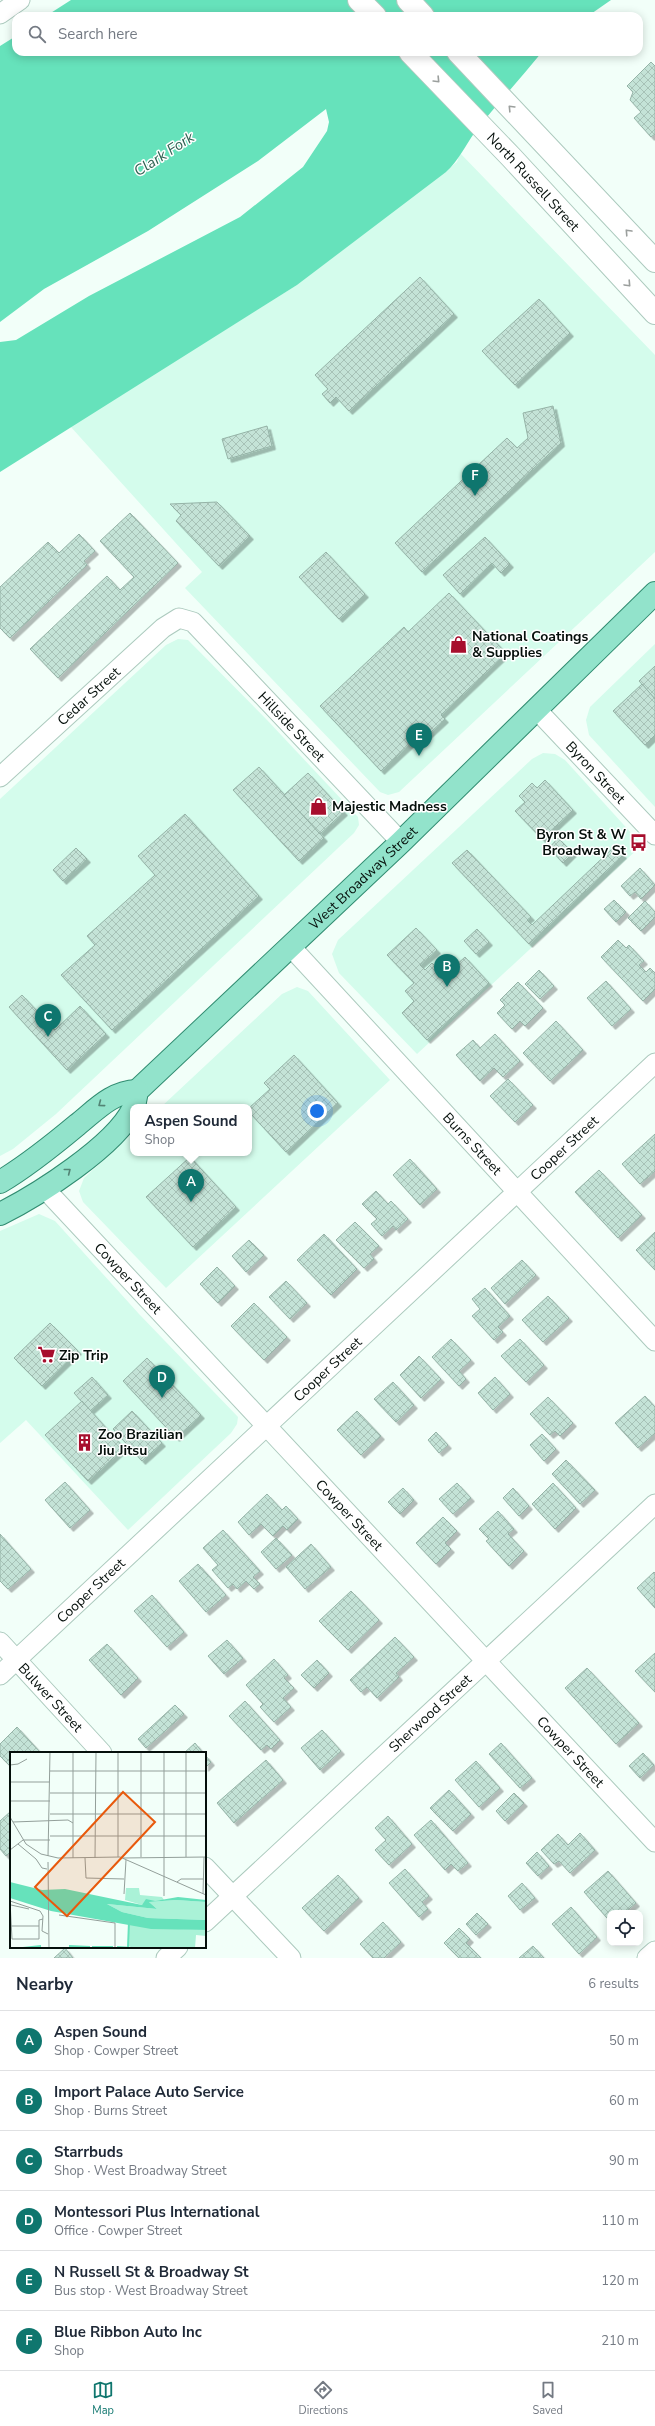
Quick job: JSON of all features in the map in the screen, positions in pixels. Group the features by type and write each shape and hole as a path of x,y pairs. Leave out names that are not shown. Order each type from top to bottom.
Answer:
{"main road":[{"path":"360,0 371,12"},
{"path":"408,0 419,12"},
{"name":"North Russell Street","path":"414,56 512,157 655,313"},
{"path":"462,56 655,261"},
{"name":"West Broadway Street","path":"135,1102 290,946 400,842 655,593"},
{"path":"0,1182 78,1125 103,1102 125,1092 135,1102"},
{"name":"West Broadway Street","path":"0,1214 21,1204 45,1189 99,1147 128,1120 130,1115"},
{"path":"0,1219 21,1204"}],"street":[{"path":"0,14 20,0"},
{"name":"Cedar Street","path":"0,777 163,628 179,618"},
{"name":"Hillside Street","path":"179,618 193,622 400,842"},
{"name":"Byron Street","path":"536,709 655,835"},
{"name":"Burns Street","path":"290,946 518,1190 655,1341"},
{"name":"Cooper Street","path":"0,1675 655,1063"},
{"name":"Cowper Street","path":"45,1189 655,1842"},
{"name":"Sherwood Street","path":"206,1921 655,1504"},
{"name":"Bulwer Street","path":"0,1642 101,1752"},
{"path":"206,1868 291,1958"},
{"path":"166,1958 177,1948"},
{"path":"647,1958 655,1951"}],"shaded area":[{"path":"460,153 655,355 655,552 399,792 388,795 380,792 185,588 202,572 70,426 297,285 457,162"},
{"path":"178,639 188,640 268,721 358,817 359,825 354,833 56,1114 13,1149 0,1156 0,799 166,645"},
{"path":"655,644 655,807 589,735 586,720 590,707"},
{"path":"543,753 555,754 565,760 642,845 417,1054 339,973 332,954 338,940 532,759"},
{"path":"297,987 308,991 390,1080 166,1288 83,1202 79,1191 84,1178 130,1136 130,1156 252,1156 252,1104 164,1104 282,994"},
{"path":"39,1214 55,1221 139,1314 238,1417 237,1424 231,1433 128,1530 26,1420 0,1443 0,1231"}],"water":[{"path":"71,0 611,0 594,12 52,12"},
{"name":"Clark Fork","path":"12,38 12,56 539,56 475,132 458,158 446,172 297,285 0,472 0,342 16,340 89,296 240,217 303,167 327,131 329,122 326,109 258,161 148,231 44,289 0,322 0,46"}],"building":[{"path":"651,62 655,66 655,134 651,137 634,118 641,112 630,100 633,92 627,86"},
{"path":"420,277 454,314 349,411 336,397 330,403 322,394 328,389 315,375"},
{"path":"539,299 570,333 515,385 482,351"},
{"path":"553,406 561,443 422,572 395,543 507,438 517,448 528,438 523,413"},
{"path":"267,426 272,446 228,459 222,439"},
{"path":"217,502 250,536 219,566 176,521 181,515 170,504"},
{"path":"130,513 178,563 58,678 30,649 107,576 120,590 134,577 100,541"},
{"path":"79,534 95,551 84,561 87,565 10,638 0,628 0,587 48,542 59,553"},
{"path":"485,537 510,564 501,573 492,563 460,594 443,575"},
{"path":"326,552 365,594 339,619 299,577"},
{"path":"449,593 506,653 441,715 445,719 416,746 412,742 381,771 320,706 404,627 408,632"},
{"path":"655,666 655,699 639,681"},
{"path":"642,684 655,699 655,735 645,745 613,711"},
{"path":"259,767 324,838 299,861 233,790"},
{"path":"308,773 344,812 320,834 284,795"},
{"path":"545,780 573,810 542,839 515,811 525,802 519,796 532,783 537,788"},
{"path":"185,814 259,896 112,1030 61,975 95,945 87,936 155,875 138,856"},
{"path":"558,838 573,853 563,863 549,848"},
{"path":"615,846 623,855 529,944 452,863 467,850 531,917 527,920 532,925"},
{"path":"76,848 87,859 63,881 53,870"},
{"path":"640,868 655,885 641,899 635,892 630,896 621,886"},
{"path":"614,900 626,912 616,922 604,909"},
{"path":"645,901 655,912 655,917 641,931 628,918"},
{"path":"416,928 437,950 420,965 425,970 432,963 444,976 465,957 489,983 427,1040 402,1013 414,1001 405,991 414,983 387,955"},
{"path":"477,929 489,942 476,954 464,941"},
{"path":"618,940 626,948 629,945 644,961 639,965 646,972 650,968 655,973 655,989 643,1001 601,957"},
{"path":"539,970 554,986 540,999 525,984"},
{"path":"606,981 631,1009 612,1026 587,998"},
{"path":"518,982 543,1008 525,1026 520,1021 512,1029 497,1013 505,1005 500,1000"},
{"path":"22,995 55,1030 80,1006 106,1034 67,1070 9,1007"},
{"path":"556,1021 583,1050 550,1081 523,1053"},
{"path":"495,1034 520,1061 503,1077 494,1068 480,1081 456,1055 473,1040 480,1048"},
{"path":"294,1055 338,1103 286,1152 252,1115 252,1105 270,1089 264,1083"},
{"path":"508,1079 533,1105 515,1122 490,1096"},
{"path":"655,1134 655,1171 640,1184 622,1164"},
{"path":"190,1157 236,1207 193,1247 146,1197"},
{"path":"410,1159 437,1189 420,1205 393,1175"},
{"path":"599,1170 642,1215 618,1238 575,1192"},
{"path":"376,1191 388,1204 391,1201 408,1219 396,1230 393,1226 382,1236 371,1224 377,1219 362,1204"},
{"path":"355,1222 379,1246 370,1254 374,1259 364,1268 336,1240"},
{"path":"655,1232 655,1270 636,1250"},
{"path":"324,1234 357,1269 331,1295 297,1260"},
{"path":"249,1240 264,1255 246,1272 232,1256"},
{"path":"522,1260 536,1275 505,1304 491,1288"},
{"path":"217,1267 235,1286 218,1303 200,1284"},
{"path":"286,1281 307,1303 290,1319 269,1297"},
{"path":"485,1288 510,1316 498,1327 503,1332 494,1340 472,1316 480,1309 472,1299"},
{"path":"548,1296 569,1318 543,1342 522,1320"},
{"path":"254,1303 287,1337 264,1360 231,1326"},
{"name":"Zip Trip","path":"50,1323 78,1351 42,1386 14,1358"},
{"path":"451,1339 471,1360 459,1371 466,1379 459,1386 432,1357"},
{"path":"520,1339 544,1365 526,1382 501,1356"},
{"path":"419,1356 441,1379 421,1398 400,1375"},
{"path":"147,1358 201,1415 176,1438 123,1381"},
{"path":"92,1377 108,1395 90,1411 74,1393"},
{"path":"495,1377 510,1394 493,1410 478,1393"},
{"path":"393,1382 414,1405 396,1422 374,1399"},
{"path":"645,1396 655,1407 655,1433 638,1448 615,1423"},
{"path":"548,1397 573,1423 560,1436 555,1431 550,1435 530,1414"},
{"name":"Zoo Brazilian Jiu Jitsu","path":"82,1401 124,1448 88,1481 45,1435"},
{"path":"132,1411 162,1443 142,1461 113,1429"},
{"path":"357,1411 381,1436 361,1455 337,1430"},
{"path":"436,1432 448,1445 439,1453 428,1440"},
{"path":"542,1434 556,1449 544,1461 530,1445"},
{"path":"566,1460 595,1490 580,1504 552,1474"},
{"path":"65,1482 90,1510 70,1528 45,1500"},
{"path":"457,1483 471,1498 453,1514 439,1499"},
{"path":"553,1483 576,1508 555,1529 532,1504"},
{"path":"403,1488 414,1500 400,1514 388,1502"},
{"path":"513,1488 529,1506 519,1516 503,1498"},
{"path":"267,1494 282,1510 286,1506 298,1519 287,1530 283,1526 273,1536 261,1524 249,1535 238,1522"},
{"path":"498,1511 514,1529 508,1534 524,1551 509,1566 486,1541 489,1539 479,1529"},
{"path":"443,1517 457,1531 445,1543 451,1549 436,1564 416,1543"},
{"path":"223,1530 260,1571 253,1577 260,1584 254,1589 246,1581 237,1589 233,1584 228,1588 212,1570 218,1565 203,1548"},
{"path":"0,1534 31,1569 8,1589 0,1581"},
{"path":"276,1538 292,1555 276,1569 261,1552"},
{"path":"311,1544 331,1567 305,1589 286,1567"},
{"path":"198,1564 226,1595 206,1612 179,1581"},
{"path":"654,1572 655,1573 655,1608 637,1588"},
{"path":"351,1591 379,1620 348,1650 319,1621"},
{"path":"152,1595 184,1632 167,1647 134,1611"},
{"path":"395,1637 414,1657 396,1673 399,1677 377,1698 367,1687 361,1692 350,1680"},
{"path":"227,1640 243,1658 224,1674 208,1656"},
{"path":"107,1644 138,1678 121,1695 89,1660"},
{"path":"655,1653 655,1692 635,1671"},
{"path":"274,1659 288,1675 284,1678 294,1688 283,1698 291,1707 274,1722 260,1707 263,1704 246,1685"},
{"path":"317,1660 329,1673 314,1688 301,1675"},
{"path":"587,1668 639,1723 616,1744 565,1688"},
{"path":"245,1701 280,1740 271,1749 267,1745 261,1750 229,1716"},
{"path":"175,1705 184,1714 146,1748 138,1739"},
{"path":"17,1727 40,1752 10,1752 10,1766 0,1756 0,1744"},
{"path":"322,1730 341,1751 320,1770 301,1748"},
{"path":"195,1743 202,1752 185,1752"},
{"path":"501,1743 532,1778 520,1788 489,1754"},
{"path":"643,1753 654,1765 640,1778 629,1766"},
{"path":"206,1756 211,1762 206,1767"},
{"path":"266,1760 283,1780 234,1823 217,1803"},
{"path":"476,1761 500,1788 479,1807 455,1780"},
{"path":"449,1790 471,1814 453,1831 430,1808"},
{"path":"514,1793 524,1803 505,1821 496,1811"},
{"path":"10,1812 10,1852 6,1856 0,1849 0,1821"},
{"path":"388,1816 412,1844 389,1865 375,1850 386,1840 375,1828"},
{"path":"431,1820 468,1863 458,1871 451,1864 445,1870 414,1835"},
{"path":"580,1833 595,1850 570,1873 559,1861 554,1864 541,1850 558,1834 568,1845"},
{"path":"537,1852 549,1866 538,1876 526,1863"},
{"path":"405,1869 429,1896 422,1902 428,1909 419,1917 389,1883"},
{"path":"608,1871 636,1903 628,1910 607,1910 607,1918 584,1892"},
{"path":"338,1875 359,1898 324,1931 302,1908"},
{"path":"522,1883 535,1898 520,1910 508,1896"},
{"path":"571,1907 597,1937 579,1954 552,1924"},
{"path":"477,1913 488,1924 476,1935 466,1924"},
{"path":"383,1922 401,1942 384,1958 373,1958 360,1944"},
{"path":"459,1928 470,1939 466,1943 481,1958 459,1958 444,1943"},
{"path":"533,1946 544,1958 519,1958"},
{"path":"65,1948 73,1958 54,1958"}],"place":[{"name":"Blue Ribbon Auto Inc","path":"475,496"},
{"name":"National Coatings & Supplies","path":"459,644"},
{"name":"N Russell St & Broadway St","path":"419,756"},
{"name":"Majestic Madness","path":"319,806"},
{"name":"Byron St & W Broadway St","path":"639,842"},
{"name":"Import Palace Auto Service","path":"447,987"},
{"name":"Starrbuds","path":"48,1037"},
{"name":"Aspen Sound","path":"191,1202"},
{"name":"Zip Trip","path":"46,1355"},
{"name":"Montessori Plus International","path":"162,1398"},
{"name":"Zoo Brazilian Jiu Jitsu","path":"85,1442"}]}
